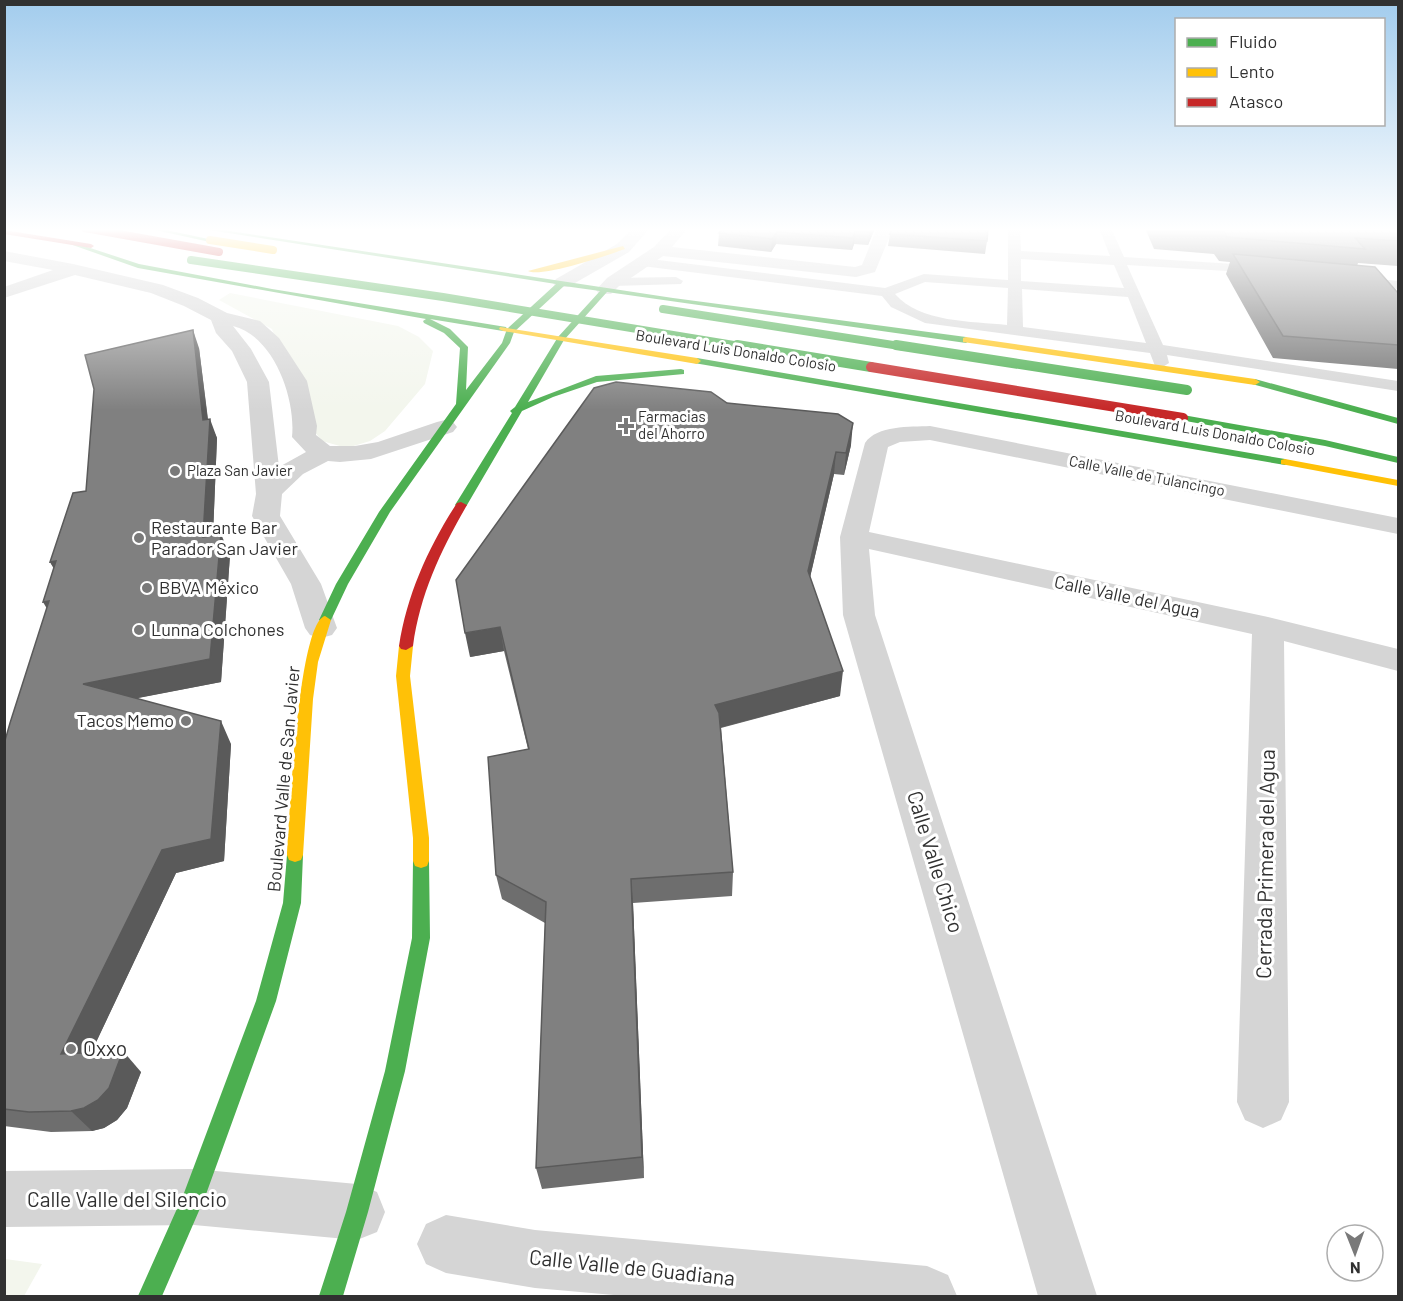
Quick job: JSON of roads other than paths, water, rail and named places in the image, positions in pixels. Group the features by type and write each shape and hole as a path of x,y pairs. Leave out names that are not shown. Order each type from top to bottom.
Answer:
{"main road":[{"name":"Boulevard Luis Donaldo Colosio","path":"266,289 1260,457 1398,483"},
{"name":"Boulevard Luis Donaldo Colosio","path":"385,289 1183,418 1325,443 1398,460"},
{"path":"440,289 524,300 580,297"},
{"path":"441,319 467,310 489,298 497,289"},
{"name":"Boulevard Luis Donaldo Colosio","path":"526,289 1193,391"},
{"name":"Boulevard Valle de San Javier","path":"150,1296 194,1197 266,1001 292,903 306,699 311,662 321,627 355,559 445,427 506,344 510,331 557,289"},
{"path":"331,1296 357,1212 395,1071 422,938 421,838 403,676 408,627 436,546 515,411 561,339 607,289"},
{"path":"621,289 673,300 1162,366 1256,382 1398,423"},
{"path":"627,349 629,335 637,322 648,313 673,300"},
{"path":"408,314 441,326 455,336 464,347 461,406"},
{"path":"515,411 550,395 596,379 668,372 752,370"},
{"path":"1293,407 1398,423"}],"street":[{"path":"157,289 191,302 220,317 253,325 272,342 293,375 300,401 304,437 326,453"},
{"path":"220,317 226,333 241,349 258,382 268,494 266,516 306,584 321,627"},
{"path":"241,349 272,342"},
{"path":"258,382 293,375"},
{"path":"268,494 279,480 303,461 326,453 352,454 380,449 445,427"},
{"name":"Calle Valle de Tulancingo","path":"896,435 930,433 1398,526"},
{"name":"Calle Valle Chico","path":"896,435 877,443 854,537 859,615 1068,1296"},
{"name":"Calle Valle del Agua","path":"854,537 1268,627 1398,660"},
{"name":"Cerrada Primera del Agua","path":"1263,1102 1268,627"},
{"name":"Calle Valle del Silencio","path":"4,1199 194,1197 357,1212"},
{"name":"Calle Valle de Guadiana","path":"446,1244 535,1259 927,1296"}],"lane":[{"path":"753,289 849,302 896,304 930,320 1157,350 1398,386"},
{"path":"859,289 886,292 895,289"},
{"path":"1015,289 1015,332"},
{"path":"1061,289 1134,293"},
{"path":"1132,289 1162,366"},
{"path":"886,292 896,304"}],"place":[{"name":"Farmacias del Ahorro","path":"626,426"},
{"name":"Plaza San Javier","path":"175,471"},
{"name":"Restaurante Bar Parador San Javier","path":"139,538"},
{"name":"BBVA México","path":"147,588"},
{"name":"Lunna Colchones","path":"139,630"},
{"name":"Tacos Memo","path":"186,721"},
{"name":"Oxxo","path":"71,1049"}]}
